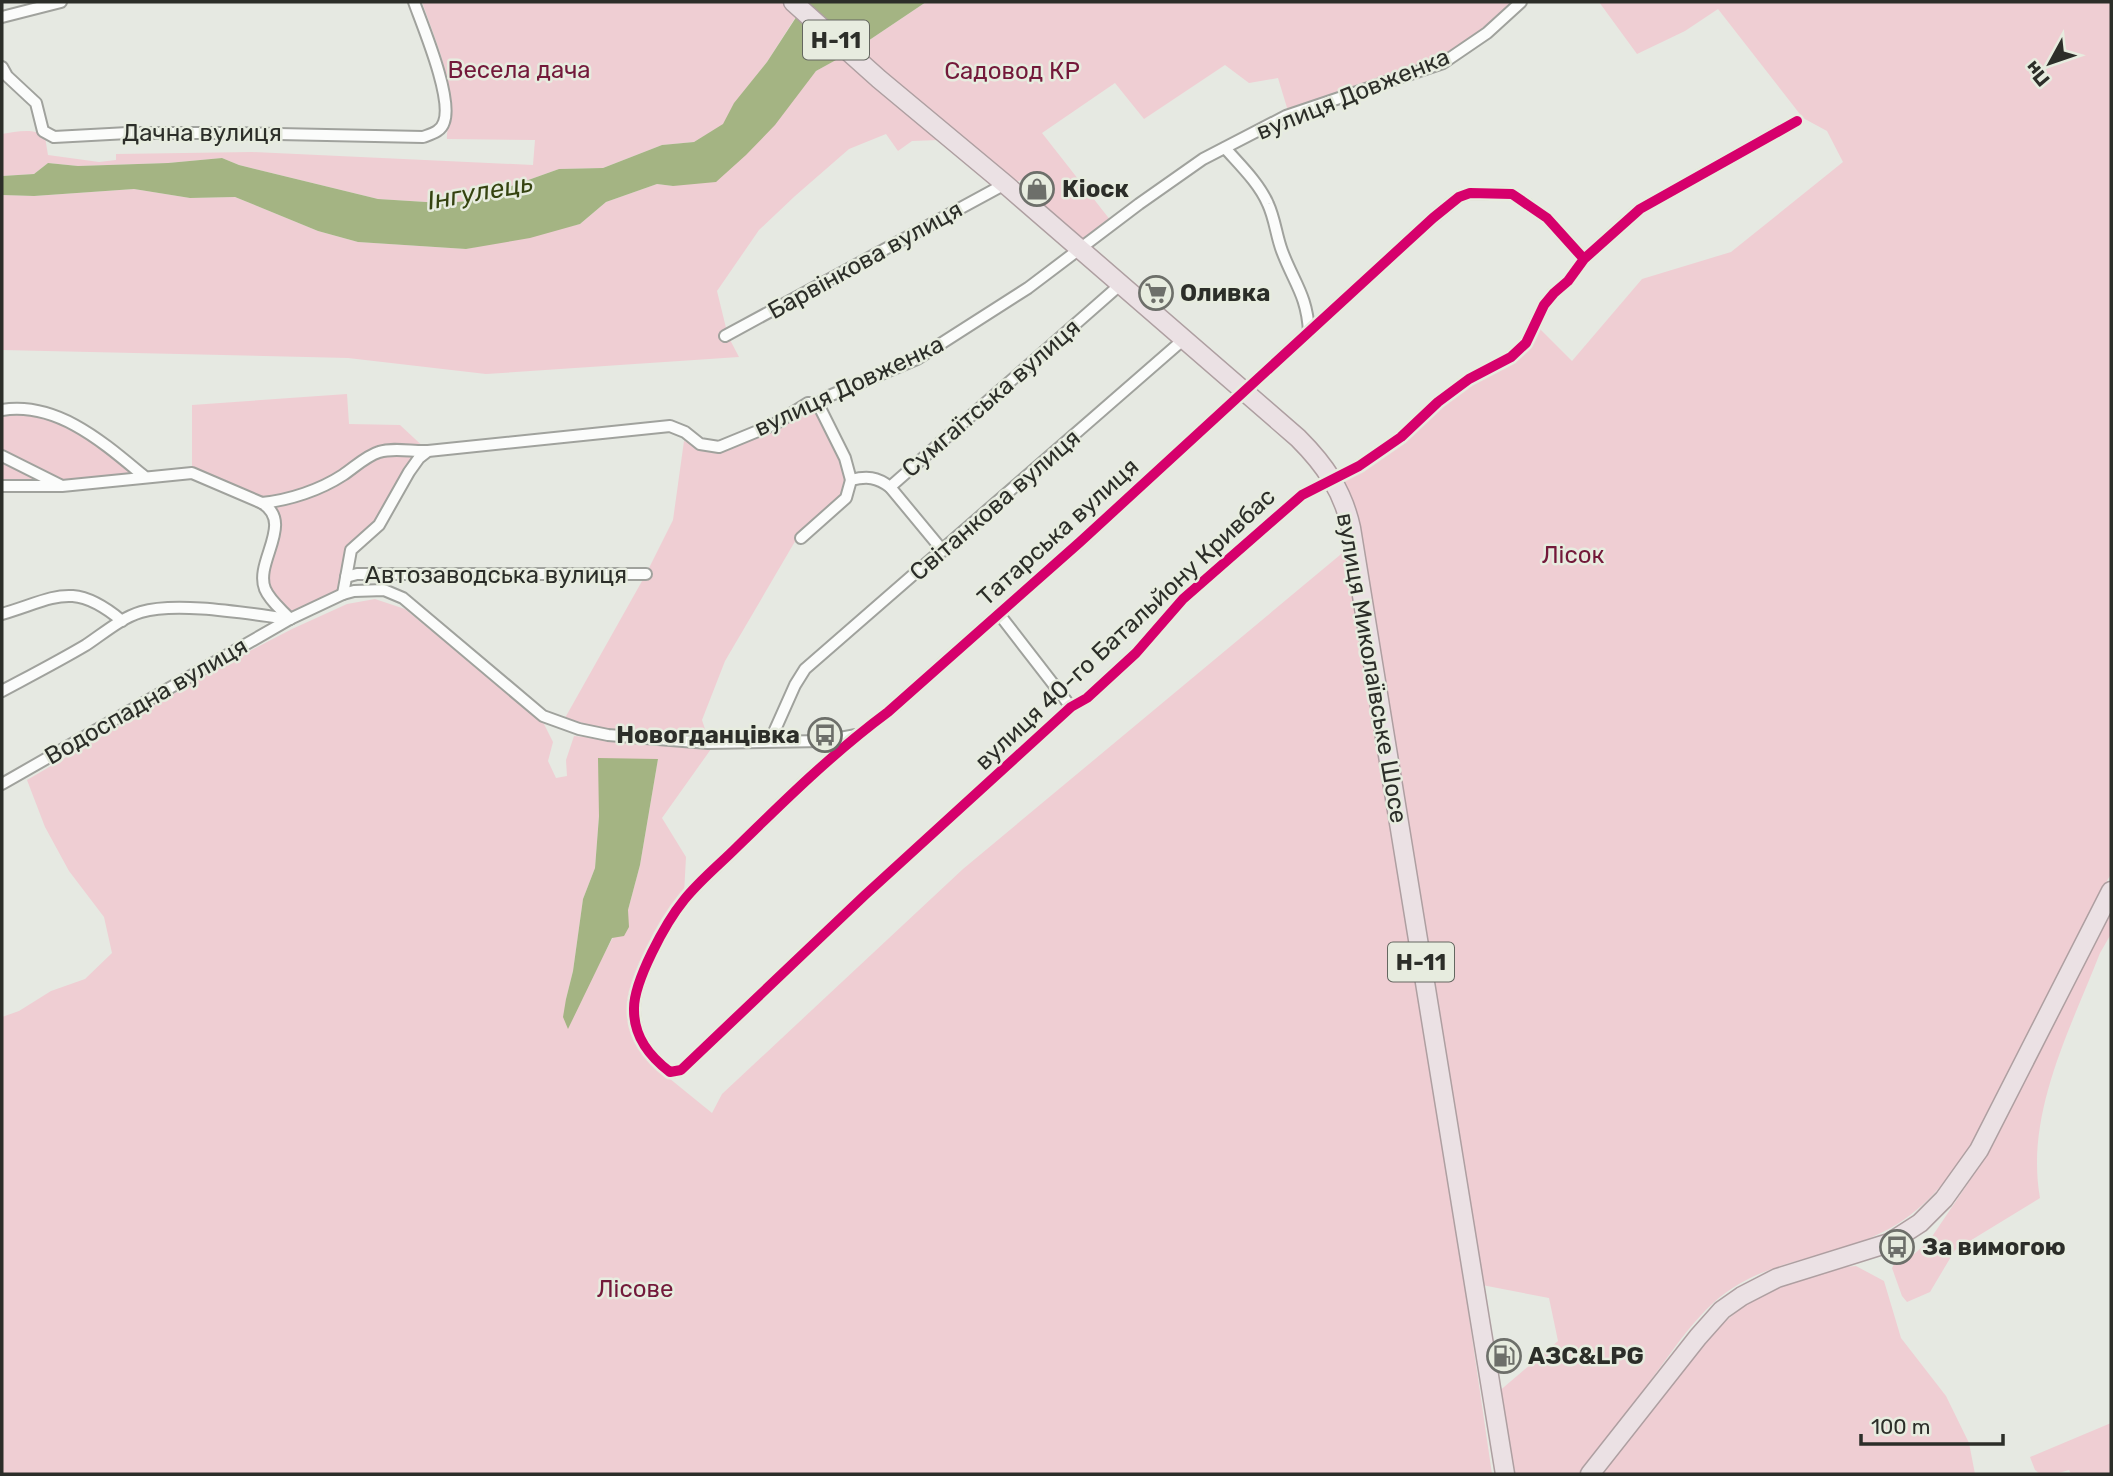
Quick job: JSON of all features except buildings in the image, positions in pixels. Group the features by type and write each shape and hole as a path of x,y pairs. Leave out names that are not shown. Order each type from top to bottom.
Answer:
{"main road":[{"name":"вулиця Миколаївське Шосе","path":"793,2 1298,438 1317,457 1340,492 1351,528 1505,1474"},
{"path":"1590,1474 1722,1310 1777,1278 1889,1243 1920,1223 1944,1199 1979,1150 2111,891"}],"street":[{"path":"2,17 61,2"},
{"name":"Дачна вулиця","path":"2,67 7,76 36,103 43,131 54,137 128,133 423,136 440,129 446,112 441,80 414,2"},
{"name":"вулиця Довженка","path":"262,503 285,500 313,490 342,476 379,452 391,450 428,452 670,426 685,432 700,444 719,447 775,424 808,403 818,404 829,396 917,359 1028,288 1182,172 1286,116 1443,63 1487,33 1521,2"},
{"name":"вулиця 40-го Батальйону Кривбас","path":"639,1037 661,1065 670,1072 681,1070 865,895 1071,707 1087,698 1136,653 1183,599 1302,495 1359,466 1401,437 1438,402 1469,379 1511,357 1526,343 1544,305 1568,281 1584,259 1640,209 1797,121"},
{"path":"1225,148 1268,202 1282,251 1303,294 1309,332"},
{"name":"Барвінкова вулиця","path":"725,336 1005,184"},
{"name":"Татарська вулиця","path":"639,1037 634,1008 636,991 651,955 683,900 857,735 888,712 999,614 1433,218 1459,197 1470,193 1512,194 1547,218 1584,259"},
{"name":"Сумгаїтська вулиця","path":"851,480 864,477 879,479 890,487 1121,284"},
{"name":"Світанкова вулиця","path":"771,741 795,685 805,669 1184,339"},
{"path":"802,538 846,498 851,480 845,458 818,404"},
{"path":"2,410 16,407 45,412 92,434 145,477"},
{"path":"343,594 351,550 379,525 409,471 419,458 428,452"},
{"path":"2,456 62,486"},
{"path":"2,486 62,486 192,473 262,503 269,507 275,521 263,576 265,589 290,619"},
{"path":"890,487 943,551"},
{"name":"Автозаводська вулиця","path":"346,577 357,574 434,573 646,575"},
{"name":"Водоспадна вулиця","path":"2,784 290,619 354,591 384,590 403,598 543,716 579,729 608,735 708,743 824,741 857,735"},
{"path":"2,614 67,594 82,596 100,604 122,621"},
{"name":"Водоспадна вулиця","path":"2,691 142,612 167,609 231,611 290,619"},
{"path":"999,614 1071,707"}],"green space":[{"name":"Весела дача","path":"422,2 782,2 797,15 767,62 734,104 724,124 694,142 662,145 603,168 559,169 470,201 442,203 378,199 239,165 222,158 78,166 48,163 34,174 2,176 2,134 25,131 36,132 45,137 48,155 99,162 116,160 116,154 252,152 533,165 535,140 447,139 452,111 448,80"},
{"name":"Садовод КР","path":"926,2 1517,2 1443,59 1288,111 1278,78 1249,83 1225,65 1144,119 1115,83 1042,133 1111,221 1082,243 1041,205 1050,190 1034,176 1015,182 856,49"},
{"name":"Лісок","path":"1599,2 2111,2 2111,874 1973,1143 1955,1169 1923,1205 1897,1224 1866,1240 1756,1275 1713,1303 1692,1326 1580,1474 1511,1474 1497,1393 1558,1341 1549,1298 1482,1285 1341,478 1365,471 1471,382 1527,347 1539,328 1572,361 1642,279 1731,252 1843,162 1827,131 1803,118 1718,9 1685,31 1637,54"},
{"path":"843,56 939,140 912,141 898,151 886,134 849,149 759,230 717,291 728,336 739,357 486,374 348,358 2,350 2,195 34,196 134,189 190,198 235,197 318,231 358,242 466,249 580,224 606,202 657,184 673,186 795,95 816,71"},
{"path":"347,394 349,424 400,425 428,451 379,525 351,550 343,594 290,619 265,589 274,514 192,473 192,405"},
{"path":"16,407 92,434 145,477 2,486 2,410"},
{"path":"809,408 818,409 841,459 847,479 843,495 797,538 725,661 702,720 708,738 610,731 565,718 646,574 673,520 684,441 721,453 754,434 797,417"},
{"name":"Лісове","path":"1346,550 1492,1474 2,1474 2,1017 19,1011 51,991 85,979 112,953 104,917 69,871 45,827 27,780 225,664 292,629 347,604 375,599 405,609 544,724 553,742 548,761 556,778 567,776 566,760 574,736 711,749 662,818 686,857 684,894 638,972 629,1008 649,1060 712,1113 722,1094 963,869","holes":["658,759 640,865 628,910 592,976 568,1028 566,999 573,971 583,899 595,868 599,816"]},
{"path":"2111,907 2111,934 2100,953 2064,1042 2044,1104 2037,1167 2040,1198 1955,1250 1930,1292 1907,1302 1902,1296 1892,1268 1896,1261 1913,1255 1929,1241 1991,1149"},
{"path":"1856,1266 1884,1281 1901,1338 1946,1396 1969,1443 1975,1474 1602,1474 1702,1343 1746,1303 1789,1279 1821,1269"},
{"path":"2111,1423 2111,1474 2071,1474 2069,1470 2040,1474 2035,1470 2030,1457"}],"shaded area":[{"path":"806,2 926,2 856,49 816,71 775,125 716,182 673,186 657,184 606,202 580,224 530,238 466,249 358,242 318,231 235,197 190,198 134,189 34,196 2,195 2,176 34,174 48,163 78,166 222,158 239,165 378,199 442,203 470,201 559,169 603,168 662,145 694,142 723,124 734,103 767,62"},
{"path":"598,758 658,759 640,865 628,910 629,927 624,936 612,938 568,1029 563,1017 566,999 573,971 583,899 595,868 599,816"}],"cycle path":[{"path":"1584,259 1547,218 1512,194 1470,193 1459,197 1433,218 1080,542 888,712 810,777 696,886 668,923 652,953 635,998 637,1029 649,1052 670,1072 681,1070 865,895 1071,707 1087,698 1136,653 1183,599 1302,495 1359,466 1401,437 1438,402 1469,379 1511,357 1526,343 1544,305 1554,293 1568,281 1584,259 1640,209 1797,121"}],"place":[{"name":"Кіоск","path":"1037,189"},
{"name":"Оливка","path":"1156,293"},
{"name":"Новогданцівка","path":"825,735"},
{"name":"За вимогою","path":"1897,1247"},
{"name":"АЗС&LPG","path":"1504,1356"}],"water label":[{"name":"Інгулець","path":"480,192"}]}
